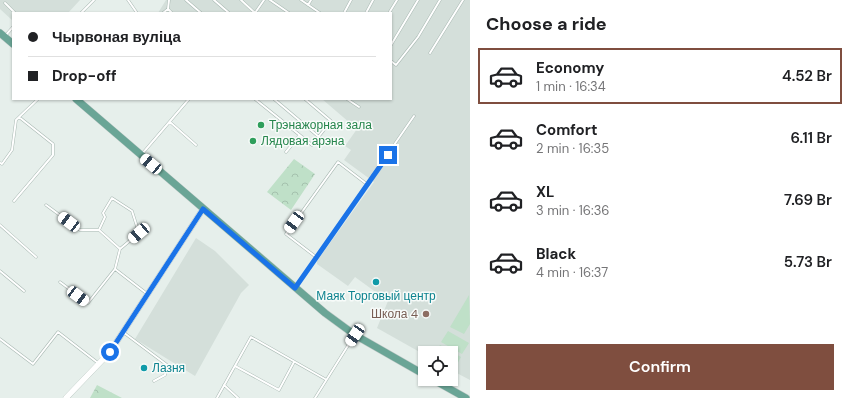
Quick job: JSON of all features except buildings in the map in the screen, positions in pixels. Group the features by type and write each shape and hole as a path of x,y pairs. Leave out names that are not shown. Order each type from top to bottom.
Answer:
{"main road":[{"path":"2,35 12,43"},
{"path":"77,100 295,288 355,335 418,371"},
{"path":"445,386 466,398"}],"street":[{"path":"66,398 110,352 203,209"}],"lane":[{"path":"82,12 94,0"},
{"path":"128,0 137,12"},
{"path":"164,12 168,9 169,0"},
{"path":"186,0 199,12"},
{"path":"214,0 228,12"},
{"path":"241,0 254,12"},
{"path":"256,12 264,0"},
{"path":"270,0 288,12"},
{"path":"301,0 318,12"},
{"path":"308,5 311,0"},
{"path":"345,12 351,0"},
{"path":"367,12 373,0"},
{"path":"390,12 396,0"},
{"path":"392,43 418,0"},
{"path":"392,62 396,65 418,37 440,0"},
{"path":"430,53 463,0"},
{"path":"5,3 13,12"},
{"path":"168,9 171,12"},
{"path":"2,35 12,28"},
{"path":"0,163 2,164 12,150 16,120 37,100"},
{"path":"141,155 188,100"},
{"path":"257,100 299,136 312,145 331,121 306,100"},
{"path":"275,100 319,137"},
{"path":"348,100 359,108"},
{"path":"295,288 368,185 414,116"},
{"path":"14,201 53,155 52,144 19,117"},
{"path":"170,122 196,145"},
{"path":"286,152 299,136"},
{"path":"316,257 286,234 338,162 368,185"},
{"path":"60,282 88,303 115,269 120,249 139,233 132,211 112,198 103,213 105,217 99,230"},
{"path":"46,205 80,230 99,230 120,249"},
{"path":"0,225 36,257"},
{"path":"115,269 147,294"},
{"path":"0,271 24,291"},
{"path":"0,339 33,364 58,332 99,364"},
{"path":"122,332 167,365 165,375 154,381"},
{"path":"315,398 325,379 355,335"},
{"path":"217,398 251,337 325,379"},
{"path":"235,366 279,390 294,362"},
{"path":"224,385 238,398"}],"shaded area":[{"path":"0,0 80,0 69,12 12,12 12,20 0,9"},
{"path":"166,0 470,0 470,380 458,374 458,346 418,346 418,351 377,328 388,301 355,277 348,286 317,264 317,261 374,182 344,160 351,150 345,146 357,129 323,100 392,100 392,12 159,12"},
{"path":"196,238 215,251 249,285 241,293 195,376 135,339"}],"green space":[{"path":"294,159 315,174 291,210 267,192"},
{"path":"469,295 470,324 464,334 450,327"},
{"path":"448,331 469,343 462,354 458,352 458,346 448,346 441,342"},
{"path":"458,355 461,357 458,362"},
{"path":"97,385 122,398 90,398"}],"place":[{"name":"Трэнажорная зала","path":"261,125"},
{"name":"Лядовая арэна","path":"253,141"},
{"name":"Маяк Торговый центр","path":"376,282"},
{"name":"Школа 4","path":"426,314"},
{"name":"Лазня","path":"144,368"}],"route":[{"path":"110,352 203,209 295,288 388,155"}]}
